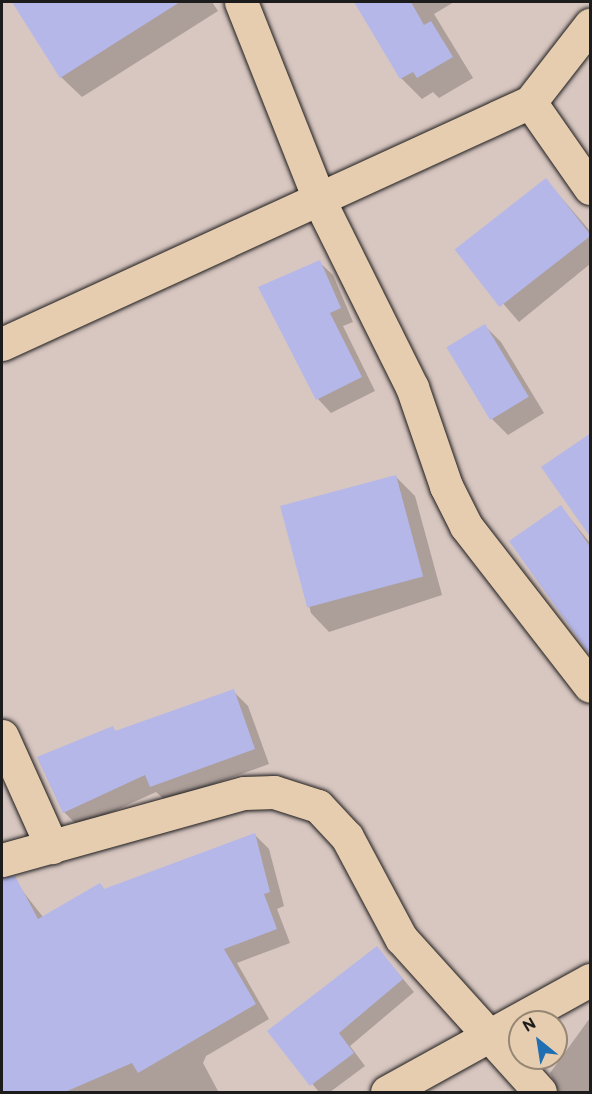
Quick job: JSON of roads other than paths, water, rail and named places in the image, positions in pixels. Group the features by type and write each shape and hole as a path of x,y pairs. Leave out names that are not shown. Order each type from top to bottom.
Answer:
{"street":[{"path":"241,2 320,202 412,387 446,486 466,526 591,686"},
{"path":"2,344 320,202 530,102 591,25"},
{"path":"530,102 591,188"},
{"path":"2,736 52,847"},
{"path":"2,860 244,793 274,792 318,806 347,837 401,938 488,1038 540,1092"},
{"path":"387,1092 591,980"}]}
